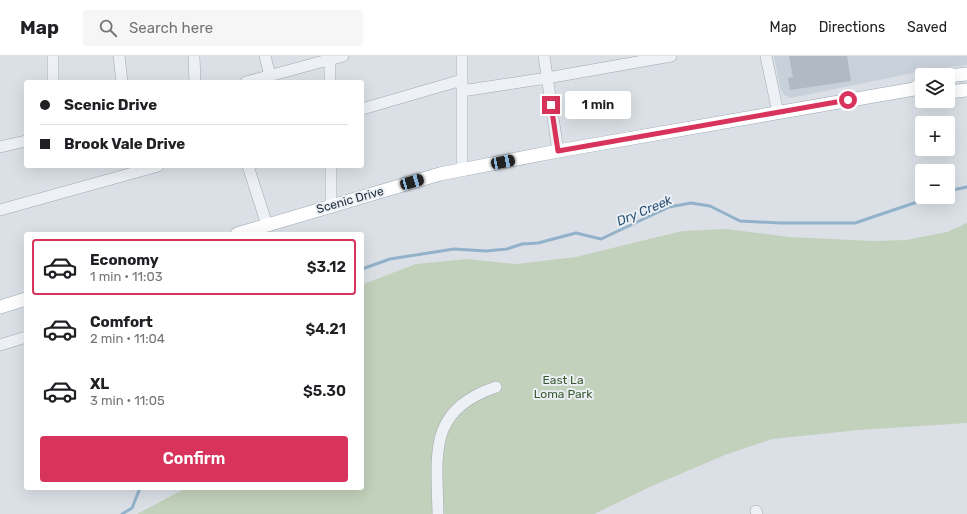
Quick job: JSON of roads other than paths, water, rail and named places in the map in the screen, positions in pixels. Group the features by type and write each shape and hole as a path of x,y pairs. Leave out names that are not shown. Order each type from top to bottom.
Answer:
{"main road":[{"path":"955,75 967,74"},
{"name":"Scenic Drive","path":"244,232 330,205 440,174 558,151 915,89"},
{"path":"955,91 967,90"},
{"path":"0,307 24,300"}],"street":[{"path":"53,56 53,80"},
{"path":"119,56 122,80"},
{"path":"194,56 195,80"},
{"path":"265,56 270,76"},
{"path":"254,80 330,58 343,56"},
{"path":"462,56 462,170"},
{"path":"544,56 558,151"},
{"path":"364,109 462,86 547,78 671,56"},
{"path":"766,56 778,113"},
{"path":"330,58 330,80"},
{"path":"0,147 24,141"},
{"path":"0,210 151,168"},
{"path":"249,168 267,225"},
{"path":"330,205 331,168"},
{"path":"0,345 24,338"},
{"path":"438,514 437,458 440,436 445,424 460,405 470,397 496,387"}],"waterway":[{"name":"Dry Creek","path":"955,190 967,187"},
{"name":"Dry Creek","path":"364,268 390,259 454,249 486,251 507,249 522,244 538,243 576,233 601,239 669,207 691,203 710,206 740,221 781,223 855,223 915,203"},
{"name":"Dry Creek","path":"122,514 132,508 139,490"}],"park label":[{"name":"East La Loma Park","path":"563,387"}]}
